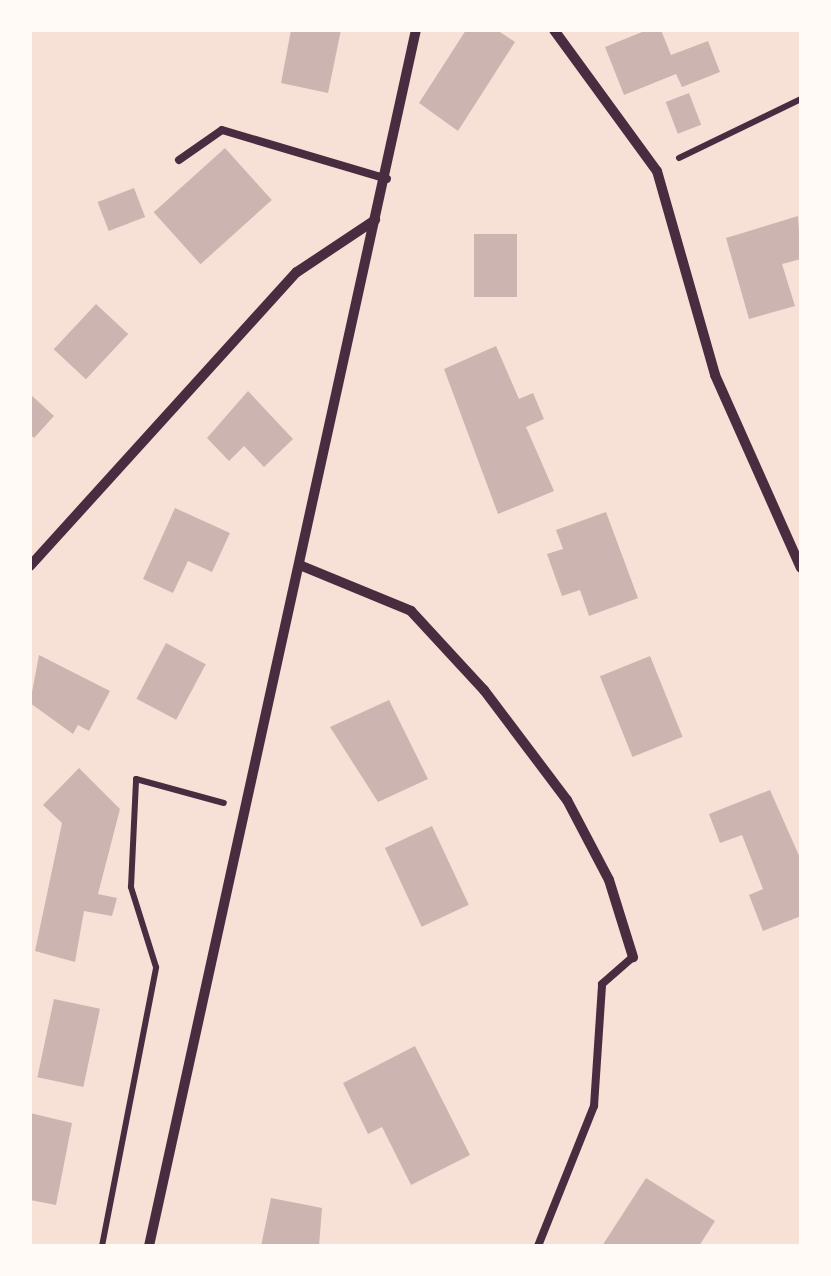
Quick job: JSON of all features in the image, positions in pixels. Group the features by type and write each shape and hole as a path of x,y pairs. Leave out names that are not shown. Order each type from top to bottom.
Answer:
{"street":[{"path":"149,1246 190,1027 248,810 375,220 388,179 416,30"},
{"path":"559,31 657,172 716,375 801,568"},
{"path":"30,566 297,272 375,220"},
{"path":"302,566 411,611 484,690 567,800 609,880 634,956"}],"lane":[{"path":"179,160 222,130 388,179"},
{"path":"538,1246 594,1106 602,984 634,956"}],"path":[{"path":"657,172 801,100"},
{"path":"102,1246 156,967 131,886 136,779 248,810"}],"building":[{"path":"291,30 341,30 328,93 281,83"},
{"path":"466,30 497,30 515,42 458,131 419,103"},
{"path":"647,30 661,30 671,55 708,41 720,72 682,87 676,74 624,95 605,47"},
{"path":"689,93 701,125 678,134 666,102"},
{"path":"225,148 272,200 200,264 154,212"},
{"path":"134,188 145,217 109,231 98,202"},
{"path":"798,216 801,259 782,264 795,306 749,319 726,238"},
{"path":"474,234 517,234 517,297 474,297"},
{"path":"96,304 128,334 86,379 54,349"},
{"path":"496,346 519,399 533,393 544,419 526,427 554,491 498,514 444,369"},
{"path":"248,391 293,439 264,467 244,446 229,461 207,438"},
{"path":"30,394 54,416 34,438 30,434"},
{"path":"175,508 230,533 212,572 188,561 173,593 143,579"},
{"path":"606,512 638,598 589,616 580,590 562,596 547,554 563,549 556,530"},
{"path":"166,643 206,664 176,720 136,699"},
{"path":"39,655 110,691 89,731 78,725 73,734 30,703"},
{"path":"650,656 683,737 633,757 600,676"},
{"path":"389,700 428,779 378,802 330,727"},
{"path":"79,768 120,809 98,894 117,898 112,916 84,911 75,962 35,951 62,823 43,805"},
{"path":"770,790 801,860 801,916 763,931 749,895 763,889 742,835 720,843 709,814"},
{"path":"432,826 469,905 422,927 385,848"},
{"path":"54,999 100,1009 83,1087 37,1077"},
{"path":"415,1046 470,1155 411,1185 382,1127 368,1134 343,1083"},
{"path":"30,1113 72,1123 56,1205 30,1200"},
{"path":"646,1178 715,1221 699,1246 602,1246"},
{"path":"271,1198 322,1208 319,1246 261,1246"}]}
